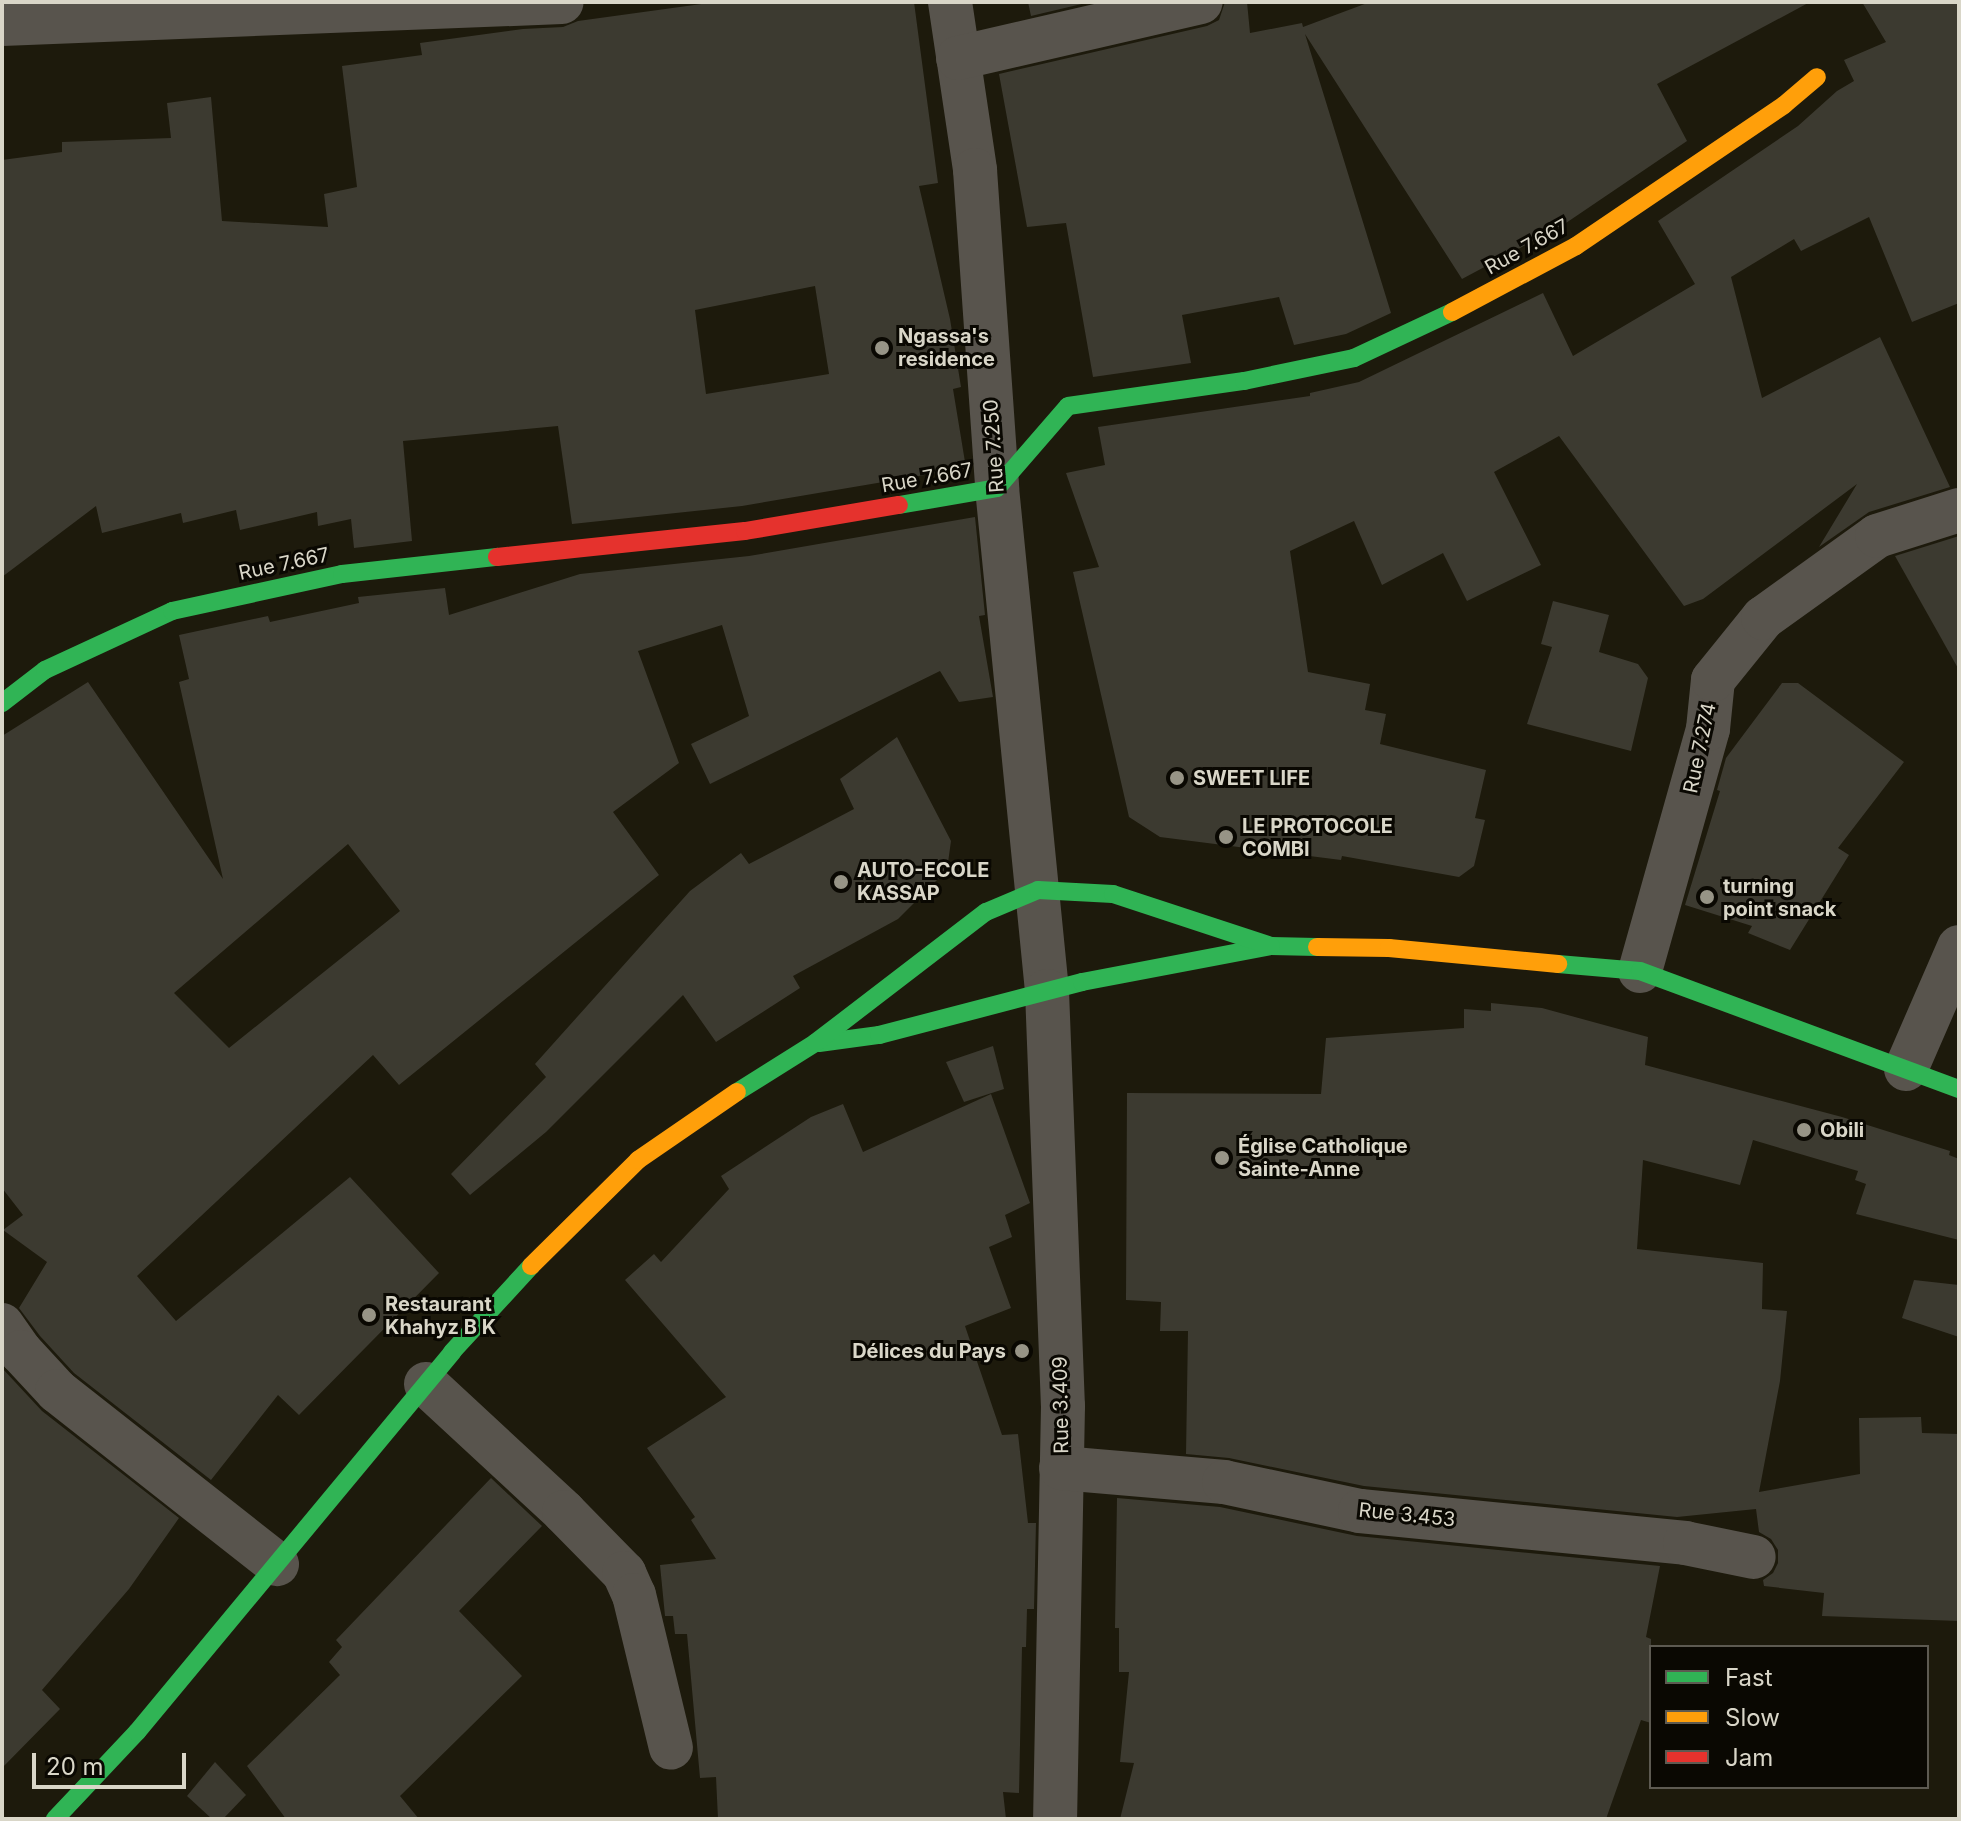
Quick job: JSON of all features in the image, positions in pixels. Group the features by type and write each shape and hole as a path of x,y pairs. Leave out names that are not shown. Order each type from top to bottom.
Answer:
{"main road":[{"name":"Rue 7.667","path":"2,703 45,670 172,611 188,607 342,574 745,531 997,488 1068,406 1244,381 1354,358 1481,298 1576,246 1784,105 1817,77"},
{"path":"55,1819 137,1732 426,1384 517,1280 638,1160 754,1080 815,1043 986,912 1038,890 1113,894 1271,946"},
{"path":"815,1043 879,1035 1047,991 1271,946 1389,948 1640,971 1959,1089"}],"street":[{"path":"2,24 562,2"},
{"name":"Rue 7.250","path":"950,2 975,170 997,488 1047,991"},
{"path":"958,58 1201,2"},
{"name":"Rue 7.274","path":"1640,971 1708,729 1713,680 1763,618 1877,536 1959,510"},
{"path":"1906,1069 1959,947"},
{"name":"Rue 3.409","path":"1047,991 1063,1406 1055,1819"},
{"path":"2,1325 21,1352 57,1391 277,1564"},
{"path":"426,1384 564,1512 624,1573 634,1595 671,1748"},
{"name":"Rue 3.453","path":"1061,1468 1224,1482 1360,1511 1685,1543 1754,1557"}],"building":[{"path":"716,2 914,2 938,183 919,186 950,319 961,387 953,389 966,468 742,506 572,524 558,426 403,441 412,541 354,548 351,519 318,526 317,512 240,530 236,510 183,523 181,513 102,533 96,506 2,577 2,160 62,152 62,142 171,138 167,103 211,97 222,221 328,227 324,194 357,187 342,66 422,55 420,43 523,29 563,27 578,21","holes":["815,286 829,374 706,394 695,310"]},
{"path":"1028,2 1090,2 1031,16"},
{"path":"1225,2 1247,2 1250,33 1302,23 1303,27 1370,2 1810,2 1657,84 1687,141 1563,225 1462,279 1305,34 1391,313 1346,334 1294,345 1279,297 1182,315 1191,363 1093,377 1066,223 1027,227 999,74 1207,26 1219,20"},
{"path":"1862,2 1959,2 1959,303 1912,322 1869,217 1801,251 1794,239 1731,277 1762,398 1880,337 1950,487 1869,512 1819,547 1857,484 1703,599 1684,606 1559,436 1494,472 1541,565 1467,601 1443,553 1382,585 1354,521 1290,551 1308,672 1370,684 1365,710 1386,714 1380,744 1486,770 1475,818 1485,820 1474,866 1459,877 1342,856 1341,860 1160,837 1129,817 1073,572 1099,567 1066,473 1105,465 1098,427 1310,396 1310,393 1359,382 1543,293 1573,356 1695,284 1658,221 1798,126 1837,91 1854,81 1844,60 1886,42"},
{"path":"975,517 985,615 979,616 993,697 959,702 940,671 710,784 691,744 749,716 722,625 638,651 679,763 613,812 659,875 399,1085 373,1055 137,1276 176,1321 350,1177 439,1273 299,1415 278,1395 211,1480 74,1373 19,1308 47,1262 3,1230 23,1215 2,1188 2,736 88,682 223,879 179,682 189,679 179,635 268,616 270,622 359,603 358,597 445,588 449,615 580,574 749,556","holes":["348,844 400,911 229,1048 174,993"]},
{"path":"1959,536 1959,670 1895,556"},
{"path":"1553,601 1609,615 1599,652 1638,664 1648,678 1631,751 1527,724 1552,647 1541,644"},
{"path":"1782,683 1798,683 1904,762 1838,848 1849,855 1790,950 1748,933 1752,926 1685,905 1720,791 1717,790 1726,758"},
{"path":"897,737 951,841 947,870 898,919 793,976 800,988 716,1042 683,995 546,1132 470,1195 451,1174 546,1077 535,1064 690,891 741,853 749,864 854,809 840,779"},
{"path":"1491,1003 1542,1008 1648,1037 1645,1065 1842,1117 1950,1151 1949,1155 1959,1159 1959,1240 1856,1214 1866,1184 1855,1180 1858,1171 1753,1140 1740,1185 1643,1160 1637,1249 1763,1263 1762,1309 1787,1311 1780,1381 1759,1492 1860,1474 1859,1418 1921,1417 1922,1433 1959,1434 1959,1621 1822,1616 1824,1593 1764,1586 1763,1580 1773,1573 1778,1563 1778,1550 1771,1539 1759,1532 1756,1509 1677,1517 1364,1486 1229,1458 1186,1454 1188,1331 1160,1331 1161,1302 1126,1300 1127,1093 1321,1094 1326,1038 1464,1028 1464,1009 1491,1011"},
{"path":"993,1046 1004,1089 964,1102 946,1062"},
{"path":"991,1094 1030,1203 1005,1215 1012,1237 989,1247 1011,1308 965,1326 1002,1435 1018,1434 1028,1523 1036,1523 1034,1609 1027,1609 1026,1647 1022,1647 1019,1793 1003,1792 1006,1819 718,1819 716,1777 700,1778 687,1634 675,1634 673,1616 665,1616 660,1565 716,1559 691,1520 695,1517 647,1448 726,1397 625,1280 654,1254 661,1262 729,1189 721,1176 811,1117 843,1104 863,1152"},
{"path":"1914,1280 1959,1285 1959,1337 1902,1318"},
{"path":"2,1368 42,1411 179,1518 129,1589 42,1690 60,1709 2,1768"},
{"path":"491,1478 542,1526 459,1611 522,1676 400,1796 419,1819 286,1819 247,1766 340,1675 329,1662 342,1647 336,1640"},
{"path":"1117,1498 1220,1507 1357,1536 1660,1566 1646,1637 1651,1639 1649,1722 1641,1720 1606,1819 1120,1819 1134,1763 1120,1762 1129,1672 1119,1672 1119,1628 1115,1628"},
{"path":"215,1762 246,1795 223,1819 212,1819 187,1796"}],"traffic: fast":[{"path":"899,505 997,488 1068,406 1244,381 1354,358 1452,312"},
{"path":"2,703 45,670 172,611 342,574 497,557"},
{"path":"737,1092 815,1043 986,912 1038,890 1113,894 1271,946"},
{"path":"819,1043 879,1035 1082,982 1271,946 1317,947"},
{"path":"1558,964 1640,971 1959,1089"},
{"path":"55,1819 137,1732 452,1352 531,1266"}],"traffic: slow":[{"path":"1452,312 1576,246 1784,105 1817,77"},
{"path":"1317,947 1389,948 1558,964"},
{"path":"531,1266 638,1160 737,1092"}],"traffic: jam":[{"path":"497,557 745,531 899,505"}],"place":[{"name":"Ngassa's residence","path":"882,348"},
{"name":"SWEET LIFE","path":"1177,778"},
{"name":"LE PROTOCOLE COMBI","path":"1226,837"},
{"name":"AUTO-ECOLE KASSAP","path":"841,882"},
{"name":"turning point snack","path":"1707,897"},
{"name":"Obili","path":"1804,1130"},
{"name":"Église Catholique Sainte-Anne","path":"1222,1158"},
{"name":"Restaurant Khahyz B K","path":"369,1315"},
{"name":"Délices du Pays","path":"1022,1351"}]}
